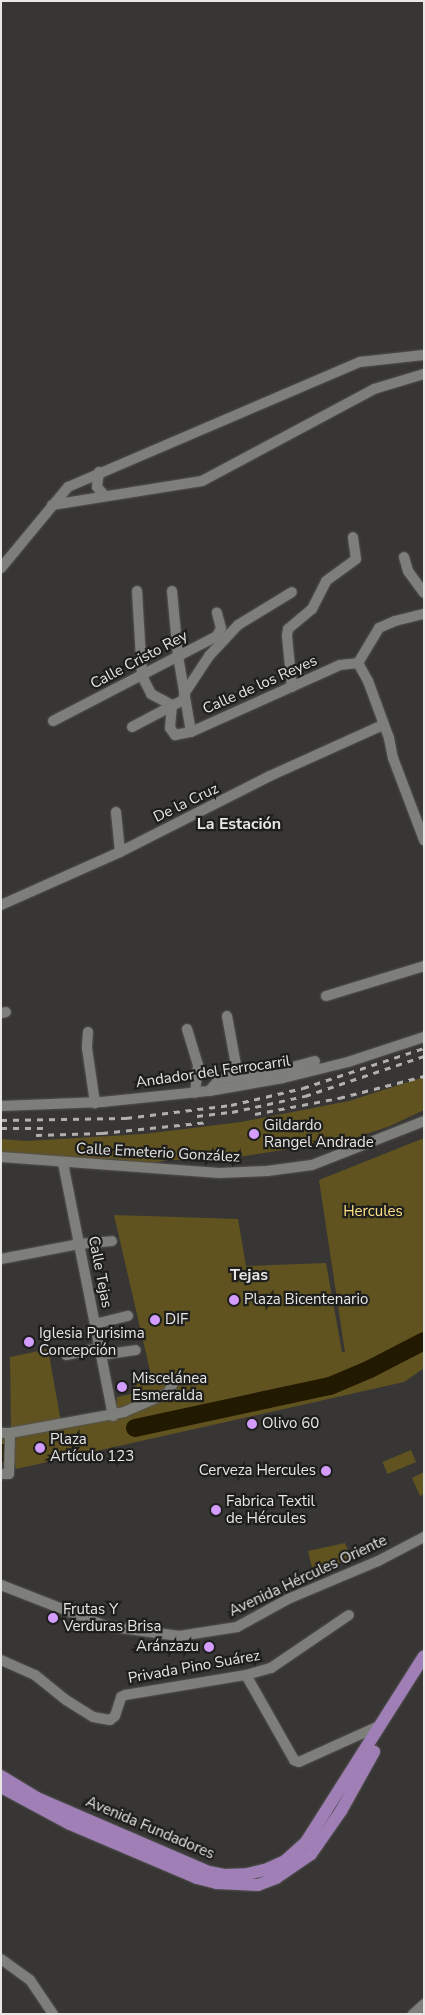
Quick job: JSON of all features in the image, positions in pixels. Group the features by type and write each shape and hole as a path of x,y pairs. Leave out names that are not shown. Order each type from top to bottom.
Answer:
{"main road":[{"name":"Avenida Fundadores","path":"1,1776 37,1798 194,1866 224,1875 247,1874 285,1861 306,1842 424,1656"},
{"name":"Avenida Fundadores","path":"1,1788 70,1824 197,1878 217,1883 258,1885 276,1878 311,1854 342,1811 399,1706 424,1672"}],"street":[{"path":"1,568 68,487 99,472 360,362 424,355"},
{"path":"52,505 202,481 374,389 424,374"},
{"path":"99,472 97,487 105,496"},
{"path":"292,687 288,629 312,609 326,580 356,559 353,537"},
{"path":"404,557 408,571 424,593"},
{"path":"137,591 142,676 151,694 172,705"},
{"path":"172,591 178,656 191,732"},
{"path":"132,727 185,697 209,656 238,625 292,592"},
{"name":"Calle Cristo Rey","path":"53,721 221,633 217,613"},
{"path":"424,614 395,621 379,628 358,663 368,681 389,738 393,758 424,840"},
{"name":"Calle de los Reyes","path":"172,705 170,728 175,735 191,732 340,666 358,663"},
{"name":"De la Cruz","path":"1,905 120,852 270,776 383,725"},
{"path":"116,812 120,852"},
{"path":"326,996 424,966"},
{"path":"227,1016 238,1076"},
{"path":"187,1029 198,1065 195,1093"},
{"path":"88,1032 87,1048 95,1103"},
{"name":"Andador del Ferrocarril","path":"1,1106 95,1103 209,1091 292,1076 348,1062 424,1037"},
{"path":"209,1091 217,1082 238,1076 285,1069 315,1061"},
{"name":"Calle Emeterio González","path":"1,1157 219,1173 268,1171 312,1165 424,1121"},
{"name":"Calle Tejas","path":"63,1163 113,1416"},
{"path":"1,1259 79,1244 112,1241"},
{"path":"95,1324 128,1316"},
{"path":"66,1355 100,1351 136,1350"},
{"path":"1,1474 9,1474 6,1433 113,1416 168,1393 175,1379"},
{"name":"Avenida Hércules Oriente","path":"1,1585 106,1626 179,1636 237,1627 288,1598 378,1561 424,1537"},
{"name":"Privada Pino Suárez","path":"1,1660 35,1675 66,1700 93,1717 108,1720 114,1718 121,1697 125,1694 246,1675 271,1668 350,1615"},
{"path":"246,1675 294,1760 299,1762 381,1725"},
{"path":"1,1959 30,1980 53,2014"},
{"path":"413,2014 424,2004"}],"green space":[{"path":"424,1077 424,1110 390,1126 352,1139 219,1160 166,1160 151,1164 113,1159 74,1159 1,1152 1,1139 27,1141 144,1134 241,1122 349,1101"},
{"name":"Hercules","path":"424,1138 424,1368 404,1382 16,1469 14,1460 1,1462 1,1434 11,1430 10,1357 48,1349 61,1422 116,1408 117,1397 136,1393 134,1379 151,1375 114,1215 238,1219 246,1266 326,1263 342,1352 345,1352 319,1180"},
{"path":"411,1450 416,1462 388,1474 382,1462"},
{"path":"424,1472 424,1494 420,1496 412,1478"},
{"path":"345,1543 351,1558 314,1576 308,1551"}],"waterway":[{"path":"135,1428 330,1386 370,1369 424,1341"}],"railway":[{"path":"1,1120 126,1118 231,1105 303,1088 424,1048"},
{"path":"197,1116 232,1112 305,1096 424,1056"},
{"path":"255,1114 339,1098 424,1076"},
{"path":"36,1135 102,1133 208,1122"},
{"path":"1,1128 45,1128"}],"place":[{"name":"Gildardo Rangel Andrade","path":"254,1134"},
{"name":"Plaza Bicentenario","path":"234,1300"},
{"name":"DIF","path":"155,1320"},
{"name":"Iglesia Purisima Concepción","path":"29,1342"},
{"name":"Miscelánea Esmeralda","path":"122,1387"},
{"name":"Olivo 60","path":"252,1424"},
{"name":"Plaza Artículo 123","path":"40,1448"},
{"name":"Cerveza Hercules","path":"326,1471"},
{"name":"Fabrica Textil de Hércules","path":"216,1510"},
{"name":"Frutas Y Verduras Brisa","path":"53,1618"},
{"name":"Aránzazu","path":"209,1647"}],"district":[{"name":"La Estación","path":"239,824"},
{"name":"Tejas","path":"249,1275"}]}
